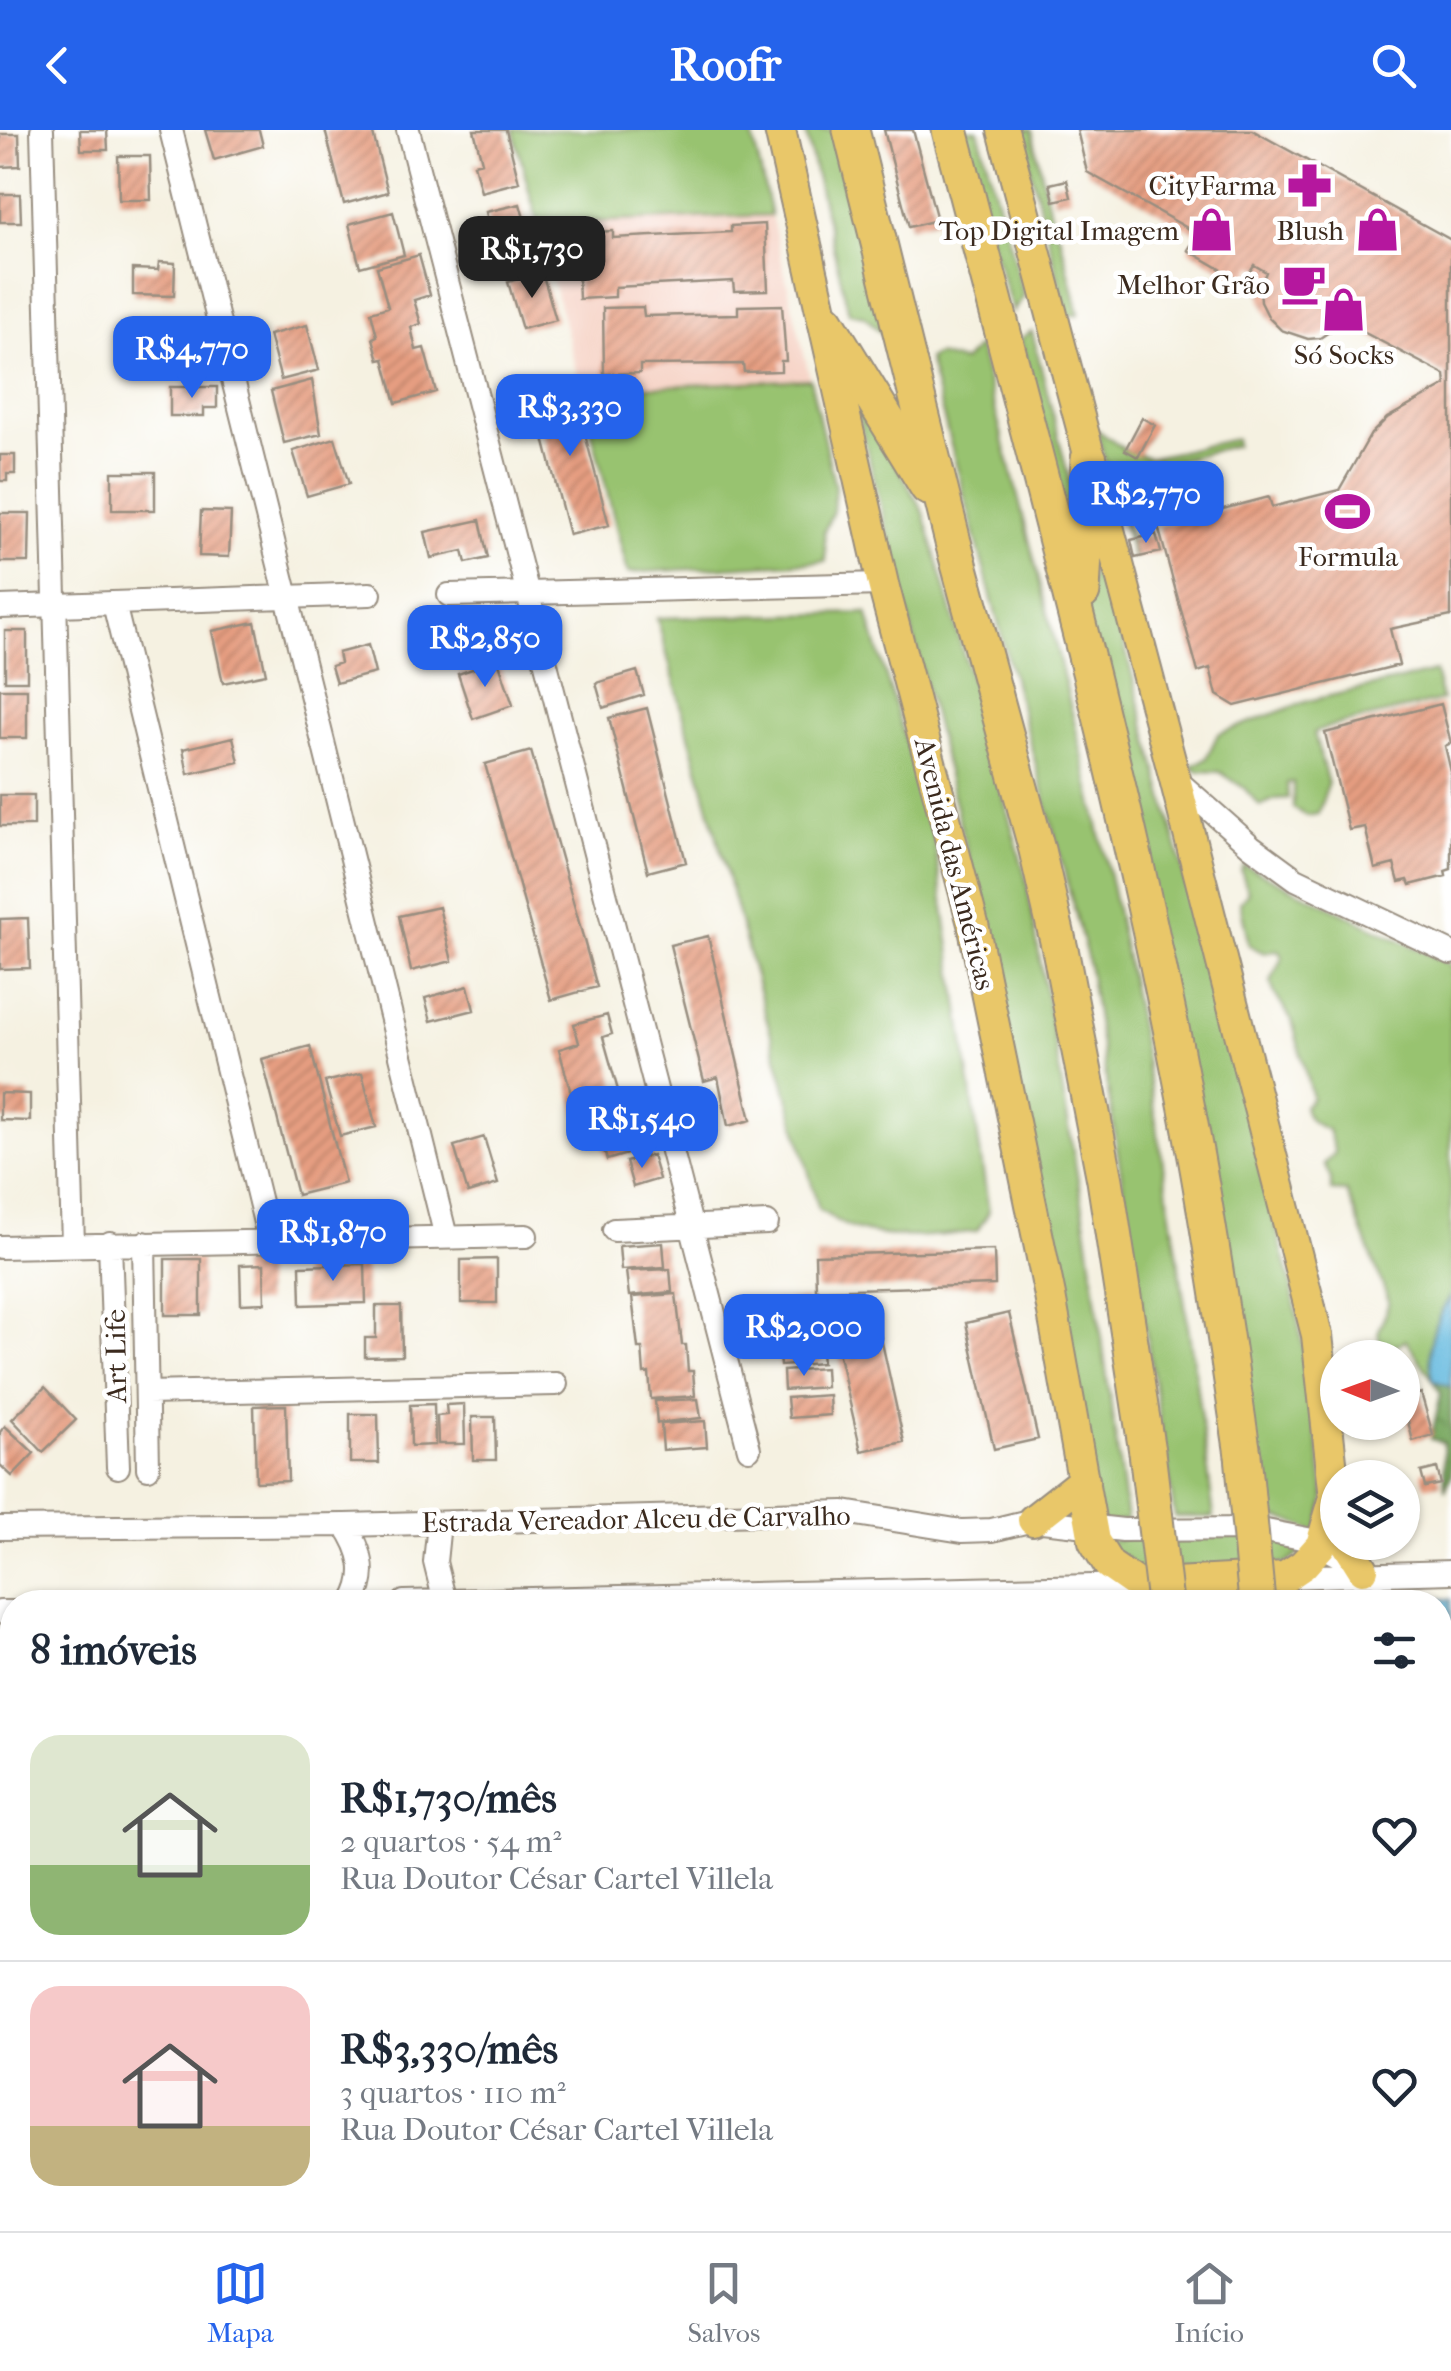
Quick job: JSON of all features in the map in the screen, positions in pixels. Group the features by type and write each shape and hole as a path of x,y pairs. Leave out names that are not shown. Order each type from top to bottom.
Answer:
{"highway":[{"path":"851,130 953,542 1062,954 1105,1180 1148,1452 1152,1590"},
{"path":"950,130 1124,811 1196,1154 1243,1455 1256,1590"},
{"path":"826,321 926,484 953,542"},
{"path":"1080,628 1090,459"}],"main road":[{"name":"Avenida das Américas","path":"780,130 884,584 973,924 1039,1240 1090,1529 1109,1565 1146,1590"},
{"path":"1002,130 1175,778 1317,1335 1331,1460"},
{"path":"1033,1520 1084,1480"},
{"path":"1182,1590 1285,1576 1320,1553"},
{"path":"1354,1560 1370,1572"}],"street":[{"path":"42,130 73,1245"},
{"path":"171,130 446,1237"},
{"path":"408,130 749,1449"},
{"path":"449,595 884,584"},
{"path":"0,607 370,594"},
{"path":"114,604 268,1240"},
{"path":"1175,778 1251,846 1296,879 1451,952"},
{"path":"614,1230 768,1223"},
{"path":"0,1247 526,1236"},
{"name":"Art Life","path":"144,1242 148,1468"},
{"name":"Art Life","path":"110,1243 118,1466"},
{"path":"147,1394 556,1384"},
{"path":"116,1439 147,1439"},
{"name":"Estrada Vereador Alceu de Carvalho","path":"0,1528 346,1525 844,1512 977,1532 1033,1520 1090,1529 1256,1529 1320,1541"},
{"path":"439,1522 435,1562 442,1590"},
{"path":"346,1525 359,1545 362,1559 358,1590"},
{"path":"1285,1576 1451,1572"}],"shaded area":[{"path":"771,215 810,379 581,390 538,224"}],"green space":[{"path":"513,130 751,130 771,215 538,224"},
{"path":"805,130 836,130 892,343 864,316 849,313"},
{"path":"955,130 978,130 1024,296 1013,312"},
{"path":"1020,130 1032,130 1054,231 1060,236 1079,314 1068,316"},
{"path":"1032,331 1072,491 1072,532 1020,339"},
{"path":"978,346 1054,639 1115,903 1163,1165 1214,1517 1175,1517 1087,957 928,359 937,355 963,362"},
{"path":"810,379 835,487 833,511 824,532 826,561 628,573 581,390"},
{"path":"850,382 924,513 1026,878 1086,1226 1127,1520 1095,1526 977,892"},
{"path":"1096,429 1125,450 1149,458 1235,439 1236,445 1143,469 1120,481 1118,492 1132,557"},
{"path":"1097,540 1291,1284 1320,1460 1317,1533 1287,1520 1254,1517 1086,609"},
{"path":"867,613 933,833 989,1212 977,1231 929,1236 876,1234 847,1226 819,1210 657,618"},
{"path":"1435,672 1442,700 1314,733 1328,784 1318,814 1307,816 1293,808 1293,782 1287,783 1288,798 1260,806 1244,788 1220,772 1198,771 1191,766 1206,759 1218,734 1308,701"},
{"path":"1244,865 1451,965 1451,1296 1432,1336 1433,1380 1420,1361 1420,1340 1379,1340 1378,1333 1389,1302 1347,1192 1331,1191 1331,1179 1324,1164 1335,1153 1328,1130 1312,1121 1305,1111 1304,1106 1312,1098 1292,1020 1271,982 1282,957 1278,950 1264,953 1249,945 1240,902 1248,892 1241,870"},
{"path":"1433,1380 1451,1387 1451,1475 1445,1490 1443,1442 1431,1439 1441,1393"},
{"path":"1258,1535 1307,1548 1286,1564 1141,1571 1101,1543 1128,1537"}],"water":[{"path":"1451,1296 1451,1387 1433,1380 1430,1356 1435,1326"}],"building":[{"path":"80,130 107,130 108,150 81,150"},
{"path":"205,130 259,130 263,146 214,160"},
{"path":"325,130 372,130 388,192 344,204"},
{"path":"474,130 506,130 519,182 481,192 474,164 482,162"},
{"path":"884,130 913,130 937,220 909,227"},
{"path":"1077,130 1252,130 1451,240 1451,616 1390,629 1399,665 1235,706 1217,695 1210,668 1198,672 1158,526 1269,497 1272,507 1339,490 1371,434 1387,418 1446,385 1445,375 1344,322 1320,338 1308,339 1281,330 1261,302 1260,288 1266,272 1254,265 1243,282 1188,250 1198,234 1087,172"},
{"path":"0,134 19,134 20,166 0,167"},
{"path":"118,156 150,156 151,200 119,200"},
{"path":"1067,180 1071,197 1054,201 1050,184"},
{"path":"0,194 20,194 21,222 0,222"},
{"path":"520,204 527,229 492,238 486,212"},
{"path":"393,212 404,255 360,267 349,224"},
{"path":"765,224 768,290 734,291 733,281 615,287 615,297 579,299 576,233 613,231 613,238 731,232 731,226"},
{"path":"419,255 430,295 414,300 421,324 411,327 416,350 424,348 436,392 396,403 384,359 379,360 373,338 377,336 371,312 388,307 377,267"},
{"path":"159,262 175,263 174,296 133,295 133,269 158,270"},
{"path":"542,272 556,320 522,329 508,282"},
{"path":"782,305 786,361 781,361 781,371 744,372 743,364 640,365 640,373 604,374 603,308 643,307 644,316 738,314 738,306"},
{"path":"307,325 319,370 281,380 269,335"},
{"path":"312,380 321,434 284,443 271,391"},
{"path":"571,382 609,525 569,535 532,392"},
{"path":"170,387 217,387 217,408 204,408 204,416 170,416"},
{"path":"1142,418 1155,425 1138,457 1125,450"},
{"path":"335,438 349,484 307,496 293,451"},
{"path":"0,455 15,455 15,474 7,474 7,481 0,481"},
{"path":"112,472 155,472 155,510 112,510"},
{"path":"201,511 231,512 229,557 199,556"},
{"path":"0,513 30,513 29,562 0,562"},
{"path":"480,520 488,558 466,563 463,551 431,558 425,532"},
{"path":"1156,534 1161,552 1135,558 1131,540"},
{"path":"255,622 266,674 223,683 212,631"},
{"path":"5,631 27,631 27,681 5,681"},
{"path":"368,645 375,673 336,683 331,666 340,663 338,653"},
{"path":"498,660 513,705 473,719 458,674"},
{"path":"637,671 644,695 603,708 596,683"},
{"path":"0,689 27,689 27,738 0,738"},
{"path":"1441,704 1451,743 1445,746 1451,772 1451,869 1445,871 1446,876 1410,885 1408,880 1399,882 1394,864 1375,869 1365,827 1349,830 1325,733"},
{"path":"647,708 686,862 648,872 609,718"},
{"path":"233,737 239,762 188,774 183,749"},
{"path":"531,751 597,987 551,1000 485,764"},
{"path":"0,795 34,795 34,826 0,826"},
{"path":"439,907 452,961 411,971 399,916"},
{"path":"28,918 30,968 0,969 0,919"},
{"path":"708,936 751,1120 728,1126 718,1077 704,1081 670,945"},
{"path":"468,986 474,1010 431,1021 425,998"},
{"path":"607,1015 612,1034 603,1037 628,1126 584,1141 559,1049 579,1043 574,1024"},
{"path":"310,1046 345,1183 297,1195 262,1059"},
{"path":"362,1073 376,1127 340,1136 325,1082"},
{"path":"0,1093 30,1094 30,1121 0,1120"},
{"path":"637,1126 644,1149 607,1160 600,1137"},
{"path":"484,1137 498,1184 468,1193 454,1146"},
{"path":"652,1155 659,1179 633,1187 626,1162"},
{"path":"663,1243 665,1267 621,1270 619,1246"},
{"path":"994,1250 995,1285 816,1290 815,1255"},
{"path":"165,1259 201,1259 201,1315 165,1315"},
{"path":"497,1259 497,1303 461,1303 461,1260"},
{"path":"264,1264 265,1303 241,1304 240,1265"},
{"path":"365,1264 366,1303 301,1305 300,1266"},
{"path":"670,1269 672,1292 629,1296 626,1271"},
{"path":"676,1294 682,1345 686,1345 688,1371 693,1371 695,1396 651,1399 649,1373 644,1374 642,1348 638,1348 632,1297"},
{"path":"806,1299 807,1320 814,1320 815,1339 773,1342 772,1321 765,1322 764,1302"},
{"path":"376,1306 401,1306 402,1356 365,1357 365,1338 376,1338"},
{"path":"1009,1313 1038,1439 994,1449 966,1323"},
{"path":"876,1315 904,1442 861,1451 832,1325"},
{"path":"820,1343 822,1363 780,1366 778,1346"},
{"path":"825,1368 826,1387 784,1390 783,1371"},
{"path":"45,1387 76,1420 43,1452 12,1419"},
{"path":"1420,1393 1433,1435 1420,1439"},
{"path":"829,1395 830,1415 789,1418 787,1398"},
{"path":"698,1399 701,1418 657,1423 655,1401"},
{"path":"434,1404 435,1445 411,1446 410,1405"},
{"path":"464,1404 465,1444 438,1444 437,1416 447,1415 446,1405"},
{"path":"286,1405 288,1481 256,1482 254,1406"},
{"path":"350,1414 378,1414 379,1463 350,1463"},
{"path":"472,1417 495,1417 496,1460 473,1460"},
{"path":"705,1421 707,1447 663,1450 661,1424"},
{"path":"5,1426 34,1453 12,1476 0,1465 0,1432"},
{"path":"1437,1468 1441,1484 1425,1487 1421,1472"}],"place":[{"name":"CityFarma","path":"1309,185"},
{"name":"Top Digital Imagem","path":"1212,230"},
{"name":"Blush","path":"1377,230"},
{"name":"Melhor Grão","path":"1303,284"},
{"name":"Só Socks","path":"1344,309"},
{"name":"Formula","path":"1348,511"}]}
